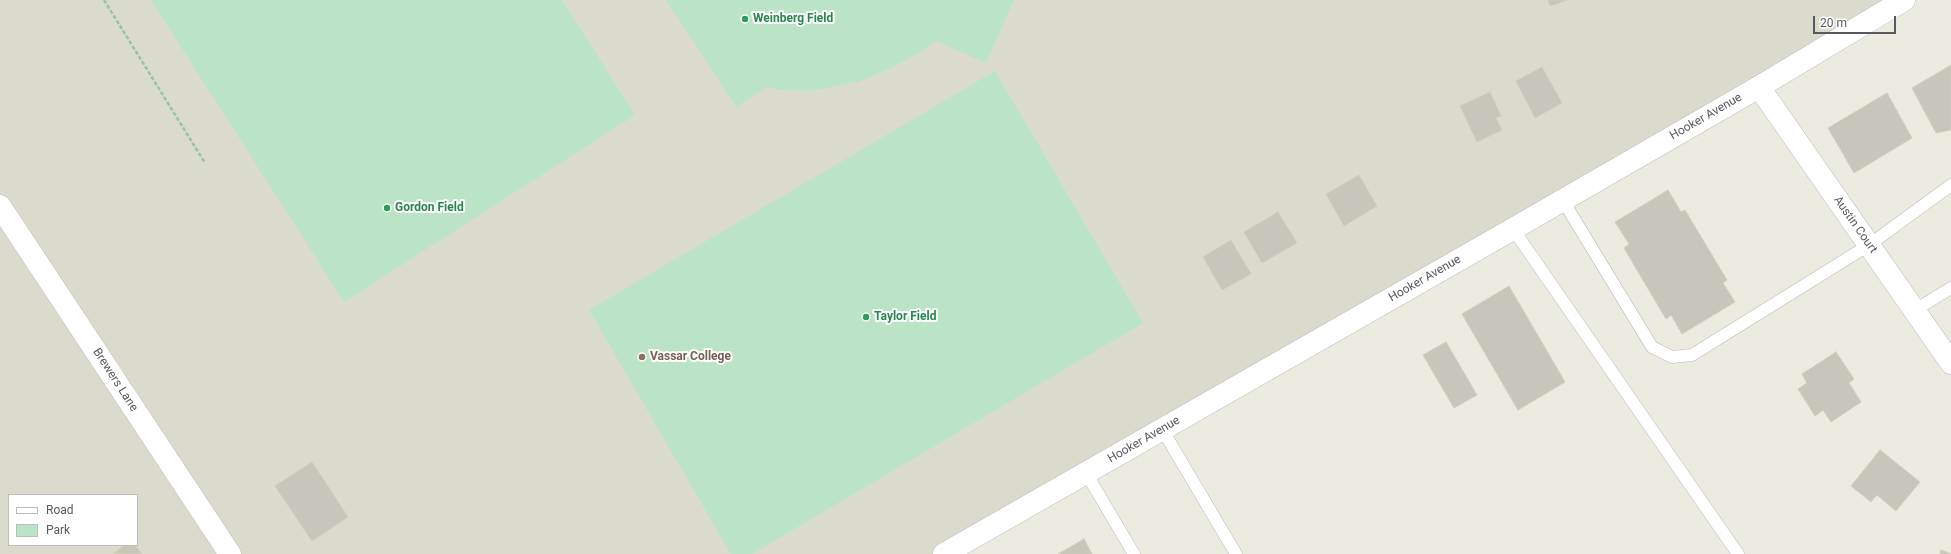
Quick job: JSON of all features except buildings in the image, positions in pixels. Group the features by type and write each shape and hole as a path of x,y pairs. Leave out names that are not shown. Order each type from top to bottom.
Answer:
{"street":[{"name":"Hooker Avenue","path":"944,554 1513,229 1562,199 1758,87 1904,0"},
{"name":"Austin Court","path":"1758,87 1951,363"},
{"name":"Brewers Lane","path":"0,206 230,554"}],"lane":[{"path":"1562,199 1652,347 1672,358 1692,355 1869,245 1951,185"},
{"path":"1513,229 1738,554"},
{"path":"1915,310 1951,288"},
{"path":"1162,429 1236,554"},
{"path":"1086,472 1134,554"}],"path":[{"path":"104,0 205,163"}],"shaded area":[{"name":"Vassar College","path":"0,0 1902,0 938,554 0,554"}],"green space":[{"name":"Gordon Field","path":"151,0 562,0 635,115 344,302"},
{"path":"666,0 1014,0 986,63 936,41 919,53 889,69 858,82 810,91 780,90 766,87 736,107"},
{"name":"Taylor Field","path":"995,71 1143,323 752,554 731,554 589,310"}],"place":[{"name":"Weinberg Field","path":"745,19"},
{"name":"Gordon Field","path":"387,208"},
{"name":"Taylor Field","path":"866,317"},
{"name":"Vassar College","path":"642,357"}]}
